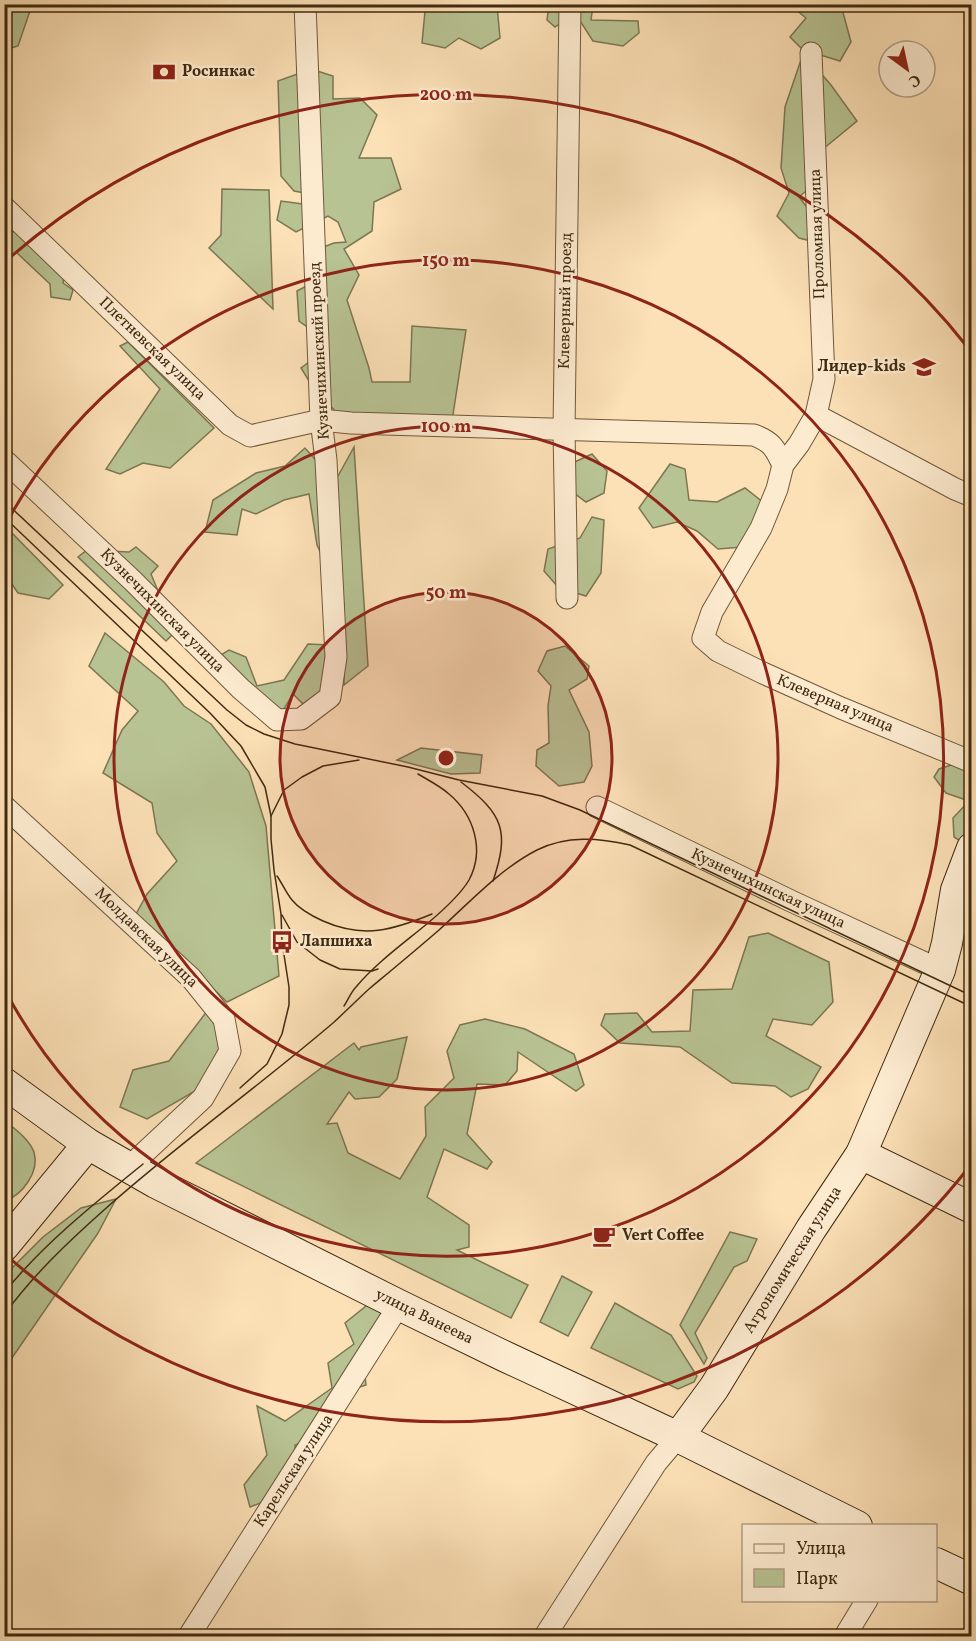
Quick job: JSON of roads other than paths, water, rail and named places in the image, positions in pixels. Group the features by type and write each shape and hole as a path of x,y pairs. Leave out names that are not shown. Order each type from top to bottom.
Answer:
{"main road":[{"name":"Агрономическая улица","path":"678,1437 714,1388 811,1229 861,1154 940,970 956,890 972,848"},
{"name":"улица Ванеева","path":"4,1083 88,1144 128,1168 399,1305 678,1437 852,1524"},
{"path":"7,1238 88,1144"},
{"path":"861,1154 972,1208"},
{"path":"937,1563 972,1580"}],"street":[{"name":"Кузнечихинский проезд","path":"305,4 321,420 326,460 336,657 330,697"},
{"name":"Клеверный проезд","path":"567,598 564,430 570,4"},
{"name":"Проломная улица","path":"703,638 712,612 761,528 777,489 783,465 816,415 824,379 811,53"},
{"name":"Плетневская улица","path":"6,211 230,425 250,436 321,420 351,423 754,435 767,440 776,449 783,465"},
{"path":"816,415 972,496"},
{"name":"Кузнечихинская улица","path":"4,460 133,581 241,689 277,720 301,719 330,697"},
{"name":"Клеверная улица","path":"703,638 718,651 763,673 972,762"},
{"name":"Молдавская улица","path":"4,806 191,978 224,1019 230,1051 203,1098 128,1168"},
{"name":"Кузнечихинская улица","path":"597,807 790,901 940,970"},
{"name":"Карельская улица","path":"189,1636 399,1305"},
{"name":"Агрономическая улица","path":"545,1636 656,1463 678,1437"},
{"path":"845,1636 866,1602"}],"tram line":[{"path":"4,501 227,710 246,725 264,734 295,744 542,796 580,810 972,996"},
{"path":"4,517 210,713 241,746 265,787 271,816 271,839 289,987 289,1005 282,1034 267,1064 240,1088"},
{"path":"271,816 284,790 302,777 323,766 359,760"},
{"path":"344,1006 354,989 372,970 456,897 474,869 476,845 471,823 465,812 458,802 445,791 418,774"},
{"path":"461,782 486,804 499,825 501,849 493,881"},
{"path":"4,1315 51,1260 132,1186 333,1023 498,876 523,858 548,845 583,839 630,845 972,1007"},
{"path":"277,876 299,907 338,927 365,931 378,930 432,914"},
{"path":"282,915 297,942 320,960 340,969 372,971 378,969"},
{"path":"4,1293 52,1242 143,1164"}],"place":[{"name":"Росинкас","path":"164,72"},
{"name":"Лидер-kids","path":"924,367"},
{"name":"Лапшиха","path":"282,942"},
{"name":"Vert Coffee","path":"604,1236"}]}
